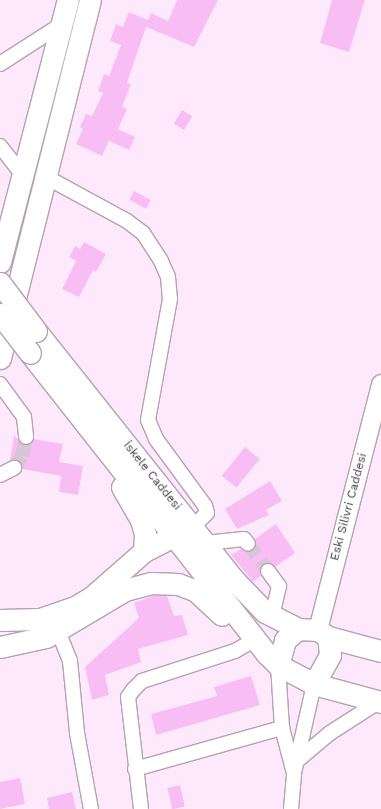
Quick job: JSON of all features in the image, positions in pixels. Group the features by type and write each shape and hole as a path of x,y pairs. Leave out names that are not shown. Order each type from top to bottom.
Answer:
{"highway":[{"path":"0,262 68,0"},
{"path":"0,358 90,0"},
{"path":"0,208 23,175"},
{"name":"İskele Caddesi","path":"0,283 191,535 254,640 278,665 314,684 381,701"},
{"name":"İskele Caddesi","path":"0,314 88,426 236,582 272,617 315,632 381,651"},
{"path":"88,426 101,456 140,520 145,534 144,551"},
{"path":"0,620 40,619 75,607 93,596 144,551 191,535"},
{"path":"0,647 46,637 125,590 163,582 178,584 196,591 232,626 254,640"},
{"path":"278,665 284,640 315,632 330,655 314,684"}],"main road":[{"name":"Eski Silivri Caddesi","path":"315,632 381,384"}],"street":[{"path":"0,64 62,24"},
{"path":"0,146 23,175"},
{"path":"46,177 127,221 142,233 162,261 168,277 170,299 148,420 156,439 205,506 207,513 191,535"},
{"path":"0,384 24,417 26,437"},
{"path":"0,475 14,468"},
{"path":"191,535 244,539 248,544"},
{"path":"268,572 279,586 272,617"},
{"path":"58,631 70,660 77,733 91,809"},
{"path":"141,809 135,769 128,697 142,681 235,651 254,640"},
{"path":"278,665 282,728 296,766"},
{"path":"287,808 314,684"},
{"path":"296,766 356,714 381,701"},
{"path":"135,769 282,728"}],"building":[{"path":"177,0 218,0 194,47 146,27 127,83 131,84 122,107 127,109 118,129 135,137 129,150 109,141 102,156 76,144 83,129 80,127 86,114 92,116 103,93 98,91 104,74 109,76 121,45 110,41 116,24 123,27 129,12 148,20 151,13 168,21"},
{"path":"332,0 365,0 349,52 320,43"},
{"path":"182,110 192,116 184,130 174,124"},
{"path":"134,191 151,200 146,209 129,200"},
{"path":"84,242 106,254 96,272 93,270 79,297 62,289 76,261 69,257 75,246 80,249"},
{"path":"14,435 23,445 31,444 34,439 63,444 59,462 83,466 78,495 59,492 61,476 22,469 19,461 10,461"},
{"path":"245,447 260,459 236,488 222,476"},
{"path":"270,481 282,501 266,510 269,515 237,529 225,509"},
{"path":"276,524 295,553 275,567 271,563 263,564 260,568 261,576 253,582 231,555 241,549 245,552 253,551 255,539"},
{"path":"155,595 167,596 174,616 182,615 188,635 138,649 141,662 105,675 109,695 92,700 85,667 139,618 134,603"},
{"path":"251,676 260,705 156,735 151,714 217,696 214,687"},
{"path":"20,778 25,804 0,809 0,782"},
{"path":"180,785 185,806 172,809 167,788"},
{"path":"72,792 76,809 49,809 47,798"}],"tunnel":[{"path":"14,468 22,456 26,437"},
{"path":"248,544 268,571"}]}
